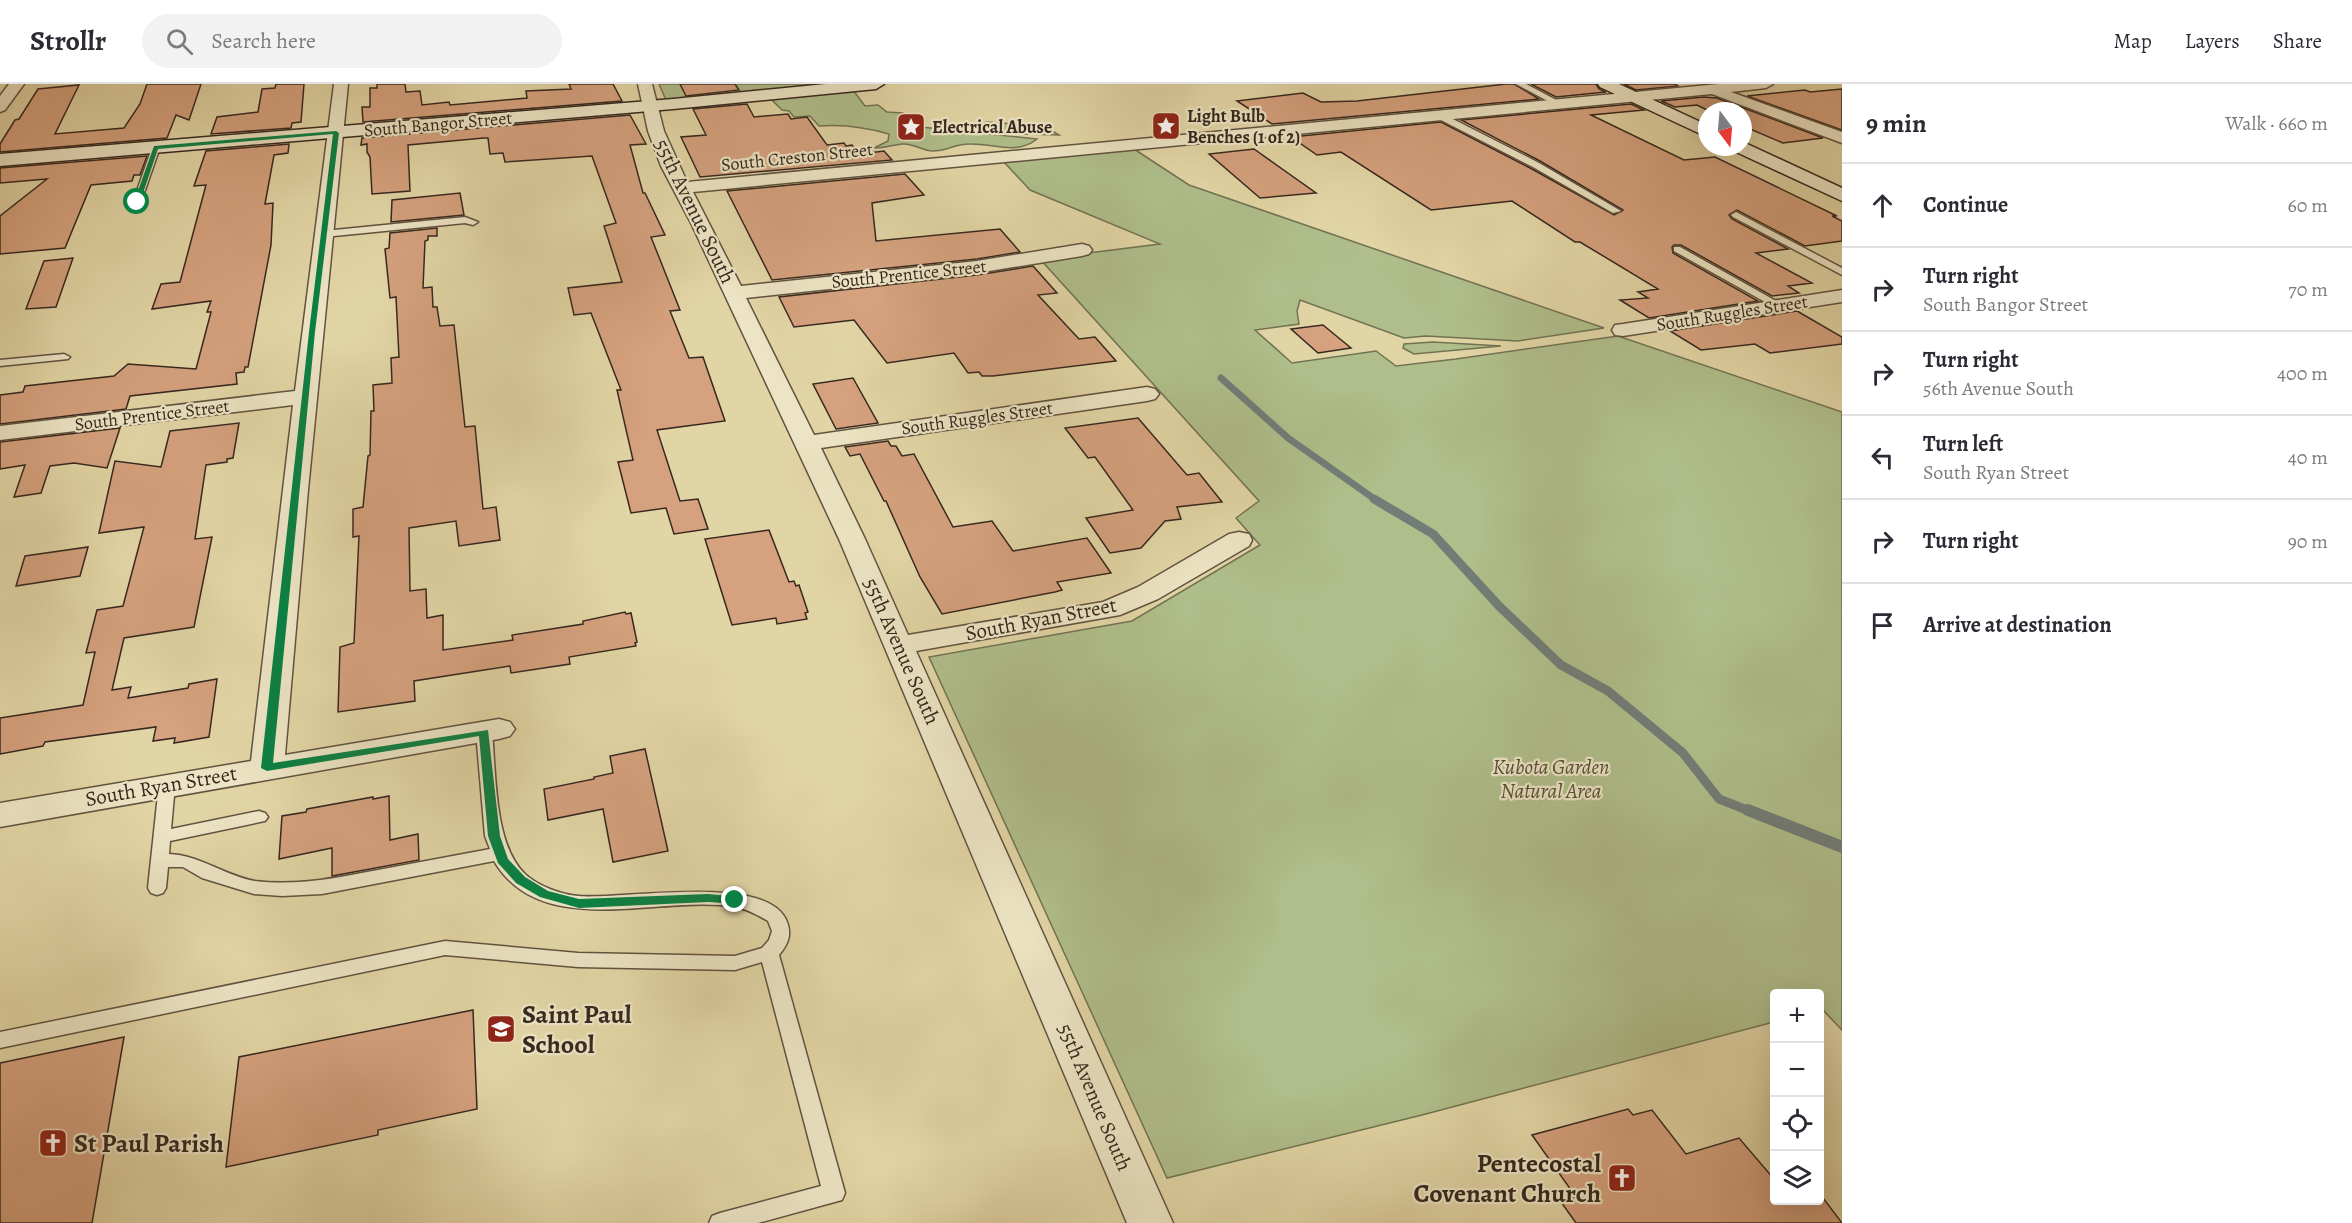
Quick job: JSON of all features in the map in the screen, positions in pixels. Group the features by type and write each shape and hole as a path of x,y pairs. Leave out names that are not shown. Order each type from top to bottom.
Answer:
{"street":[{"path":"0,107 16,84"},
{"path":"267,768 305,397 341,84"},
{"name":"South Bangor Street","path":"0,160 336,133 648,95 876,84"},
{"path":"1606,84 1698,128"},
{"name":"South Creston Street","path":"682,188 1632,96 1703,87 1766,84"},
{"path":"1703,87 1842,138"},
{"name":"55th Avenue South","path":"648,95 656,131 670,166 734,293 900,645 1150,1223"},
{"path":"1752,153 1842,195"},
{"name":"South Prentice Street","path":"734,293 977,267 1082,250"},
{"name":"South Ruggles Street","path":"1623,330 1842,296"},
{"name":"South Ruggles Street","path":"806,443 1147,394"},
{"name":"South Prentice Street","path":"0,433 305,397"},
{"name":"South Ryan Street","path":"900,645 1110,609 1148,593 1239,540"},
{"name":"South Ryan Street","path":"0,815 492,731"}],"lane":[{"path":"1520,84 1558,103"},
{"path":"1438,114 1536,165 1616,211"},
{"path":"137,202 156,147"},
{"path":"1736,215 1842,272"},
{"path":"324,234 465,220 473,222"},
{"path":"1677,249 1778,305"},
{"path":"0,363 64,357"},
{"path":"0,1040 445,948 578,960 735,963 769,953 778,943 781,931 776,917 758,907 735,900 708,898 579,903 544,894 520,880 502,860 494,836 492,731"},
{"path":"157,888 167,785"},
{"path":"162,837 259,817"},
{"path":"160,860 186,861 208,873 233,881 254,887 282,889 322,887 501,853"},
{"path":"720,1223 834,1193 769,953"}],"green space":[{"path":"659,84 839,84 666,100"},
{"path":"853,90 865,106 878,105 887,112 903,113 911,126 1037,139 1019,147 1009,148 970,144 933,151 902,144 874,148 888,141 889,134 837,125 819,126 810,116 794,117 789,111 782,110 770,98"},
{"path":"986,122 1044,126 1059,135 1020,134 978,128"},
{"name":"Kubota Garden Natural Area","path":"1134,149 1189,185 1604,328 1518,341 1426,336 1404,338 1300,300 1297,311 1299,324 1255,330 1292,363 1376,351 1396,366 1618,336 1842,412 1842,1030 1824,1011 1824,989 1770,989 1770,1023 1422,1115 1167,1178 929,657 1132,621 1260,545 1236,518 1259,501 1040,259 1160,244 1030,190 1004,162"},
{"path":"1433,342 1501,346 1414,354 1403,348 1404,344"}],"building":[{"path":"147,84 201,84 189,120 176,115 167,138 0,152 0,144 38,89 79,85 55,134 124,128 140,104"},
{"path":"276,84 304,84 301,122 292,123 291,128 211,134 217,117 258,112 262,89 275,88"},
{"path":"377,84 405,84 406,92 420,91 422,105 449,102 450,105 527,98 526,91 571,89 569,84 613,84 622,101 363,122 362,107 370,107 370,88 377,88"},
{"path":"680,84 735,84 739,90 686,96"},
{"path":"1514,84 1539,99 1272,124 1237,101 1303,93 1321,102 1357,101"},
{"path":"1531,84 1596,84 1599,89 1606,92 1556,97"},
{"path":"1624,84 1675,84 1678,86 1636,90"},
{"path":"1842,89 1842,130 1747,96 1805,90 1810,92"},
{"path":"1704,97 1728,102 1698,102 1698,106 1675,107 1661,101"},
{"path":"747,104 754,117 788,114 791,119 807,117 827,145 844,143 846,146 852,145 860,154 884,151 892,160 700,177 681,137 706,135 693,109"},
{"path":"1631,104 1644,110 1591,115 1684,160 1715,157 1837,216 1832,216 1842,221 1842,241 1805,246 1737,210 1729,215 1732,219 1788,249 1756,253 1812,283 1788,286 1799,293 1772,296 1681,245 1674,245 1673,253 1758,301 1649,318 1620,300 1648,298 1638,292 1658,289 1580,242 1575,242 1512,201 1431,210 1341,152 1317,155 1291,137 1441,122 1614,215 1623,210 1540,161 1461,120"},
{"path":"1752,111 1823,138 1783,143 1752,130"},
{"path":"630,115 646,144 630,145 643,193 665,235 651,237 680,310 670,311 689,358 703,357 725,421 657,430 680,501 698,499 708,529 674,534 666,508 631,513 618,462 633,460 617,390 621,390 591,313 574,315 568,288 622,282 604,226 616,223 592,156 505,162 503,153 490,154 488,138 408,145 410,191 372,194 370,157 367,144 361,145 362,138"},
{"path":"289,144 288,153 274,155 265,204 273,203 271,245 248,367 245,367 244,372 236,373 237,384 130,396 126,409 0,424 0,395 23,392 25,386 114,376 128,364 196,369 211,312 207,312 211,301 152,309 161,284 180,282 206,185 194,186 206,151"},
{"path":"1254,149 1316,193 1260,198 1209,154"},
{"path":"147,156 140,175 134,175 132,181 91,185 65,248 0,254 0,216 47,179 0,183 0,168"},
{"path":"905,174 924,195 872,203 876,241 1000,229 1020,252 977,259 772,280 727,191"},
{"path":"460,193 464,215 391,222 392,200"},
{"path":"437,228 437,236 428,236 428,240 425,241 423,288 432,287 433,307 437,307 440,326 454,325 465,427 475,426 483,509 496,507 500,540 459,546 456,521 409,528 410,591 426,589 427,618 443,615 443,650 513,640 512,635 583,624 583,621 625,612 626,614 631,613 637,642 636,646 569,657 570,664 511,673 510,666 414,681 415,701 338,712 340,647 354,643 359,536 353,537 353,509 363,507 368,456 370,455 371,411 374,411 373,385 392,383 391,358 399,357 396,297 390,298 385,249 389,248 390,233"},
{"path":"73,258 56,307 26,309 44,261"},
{"path":"1033,266 1057,293 1038,295 1079,339 1095,337 1116,361 993,376 982,376 979,372 968,373 954,353 887,363 854,320 794,327 779,297 977,275"},
{"path":"1797,311 1842,337 1842,344 1770,353 1755,344 1701,350 1670,331"},
{"path":"1323,325 1351,348 1318,353 1291,329"},
{"path":"853,378 878,423 836,429 813,384"},
{"path":"1138,418 1187,475 1199,473 1222,502 1177,507 1181,519 1165,521 1141,548 1110,553 1086,518 1133,510 1095,457 1088,458 1065,428"},
{"path":"239,423 233,458 227,459 227,462 206,465 195,539 212,537 194,627 124,638 112,690 131,687 128,698 188,688 189,684 217,679 209,737 174,743 175,738 153,741 156,727 45,742 43,746 0,754 0,718 83,705 95,652 86,653 97,610 123,606 144,527 99,533 115,461 161,467 170,431"},
{"path":"120,428 107,468 74,463 50,466 41,493 14,497 25,465 0,469 0,442"},
{"path":"888,441 891,446 896,446 902,456 914,454 953,527 992,521 1013,551 1087,538 1111,573 1057,582 1062,590 1055,592 942,614 920,577 886,501 860,454 850,456 845,447"},
{"path":"769,530 789,582 794,581 796,586 799,585 808,612 805,613 807,619 777,624 776,618 732,625 705,539"},
{"path":"88,547 80,576 16,586 25,556"},
{"path":"645,749 668,851 613,862 603,809 548,820 544,789 613,773 610,756"},
{"path":"389,796 390,840 418,834 419,860 332,876 332,848 279,859 282,816 306,812 307,809"},
{"path":"473,1010 477,1109 378,1130 378,1135 226,1167 239,1057"},
{"name":"St Paul Parish","path":"124,1037 92,1223 0,1223 0,1063"},
{"name":"Pentecostal Covenant Church","path":"1628,1109 1633,1115 1652,1110 1686,1154 1739,1138 1770,1174 1770,1205 1824,1205 1824,1199 1842,1223 1576,1223 1561,1202 1576,1197 1532,1135"}],"waterway":[{"path":"1221,378 1288,438 1376,500"},
{"path":"1374,499 1433,534 1499,606 1561,665 1608,691 1683,753 1719,799 1752,812"},
{"path":"1748,810 1842,847"}],"place":[{"name":"Light Bulb Benches (1 of 2)","path":"1166,126"},
{"name":"Electrical Abuse","path":"911,127"},
{"name":"Saint Paul School","path":"501,1029"},
{"name":"St Paul Parish","path":"53,1143"},
{"name":"Pentecostal Covenant Church","path":"1622,1178"}],"route":[{"path":"137,202 156,147 336,133 312,332 267,768 484,732 494,836 502,860 520,880 544,894 579,903 708,898 735,900"}]}
